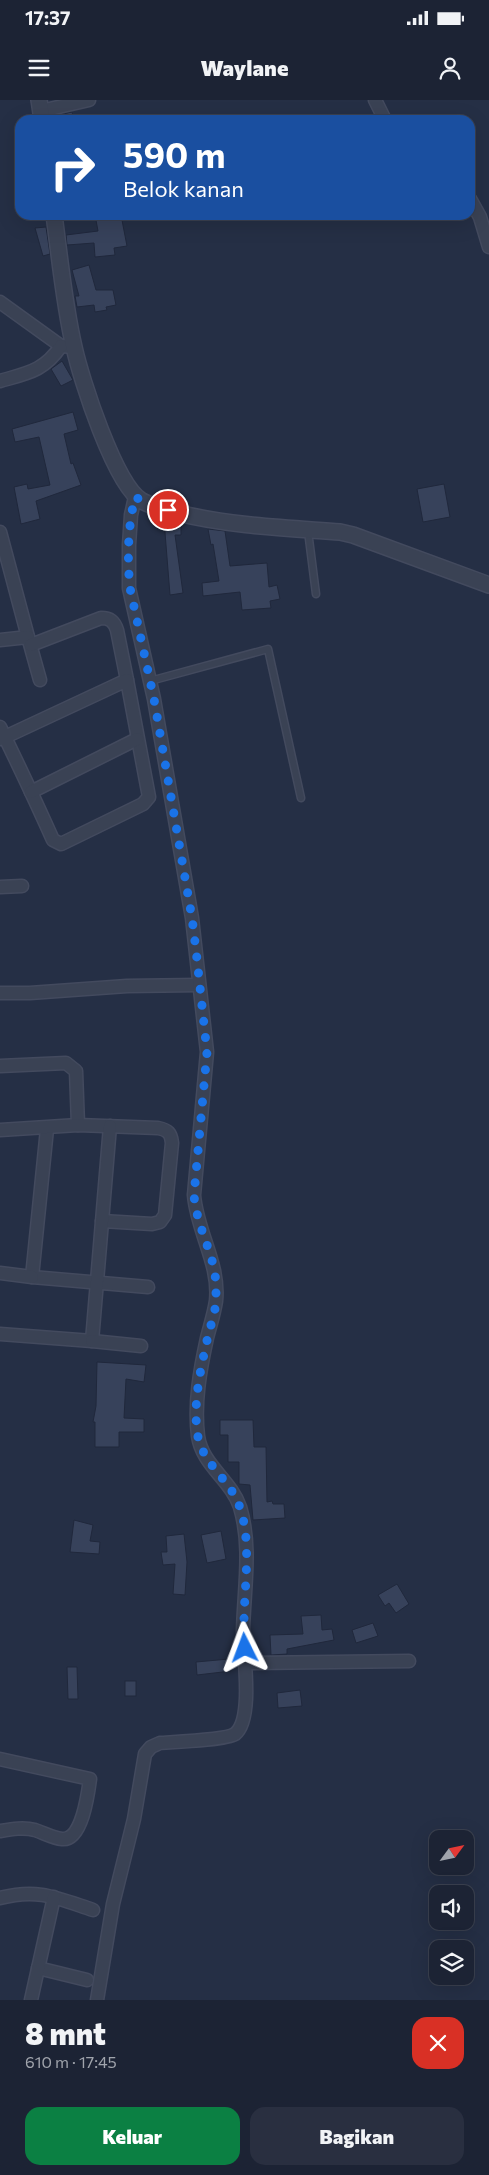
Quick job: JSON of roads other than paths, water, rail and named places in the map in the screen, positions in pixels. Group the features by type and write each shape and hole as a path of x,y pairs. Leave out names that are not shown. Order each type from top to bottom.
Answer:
{"street":[{"path":"41,110 89,100"},
{"path":"375,100 382,115"},
{"path":"475,208 480,217 489,247"},
{"path":"55,220 68,347 110,452 125,483 135,497 160,508 230,523 340,532 359,537 489,585"},
{"path":"0,302 68,347"},
{"path":"0,380 31,372 51,361 68,347"},
{"path":"97,2000 113,1904 134,1819 145,1754 151,1747 160,1743 224,1738 234,1734 241,1724 247,1694 243,1633 247,1579 243,1521 239,1505 232,1492 205,1456 198,1437 196,1406 203,1358 216,1302 214,1268 195,1212 194,1195 207,1052 192,918 150,681 130,588 128,567 131,515 135,497"},
{"path":"0,532 40,680"},
{"path":"1,642 30,641 101,618 109,618 115,624 117,630 149,797 147,801 55,847 31,792 2,734 126,680"},
{"path":"31,792 137,738"},
{"path":"0,887 22,886"},
{"path":"0,993 30,993 127,986 199,985"},
{"path":"0,1066 66,1063 72,1066 76,1071 78,1126"},
{"path":"92,1341 110,1126"},
{"path":"0,1130 110,1126 167,1130 171,1135 172,1143 165,1215 160,1222 152,1224 102,1221"},
{"path":"32,1276 47,1129"},
{"path":"0,1273 148,1287"},
{"path":"0,1334 141,1346"},
{"path":"246,1663 409,1661"},
{"path":"0,1759 90,1779 79,1825 70,1838 62,1839 33,1830 16,1829 0,1831"},
{"path":"0,1898 27,1892 54,1896 93,1910"},
{"path":"30,2000 54,1896"},
{"path":"38,1968 87,1980"}],"lane":[{"path":"308,530 316,594"},
{"path":"150,681 268,650 301,798"}]}
